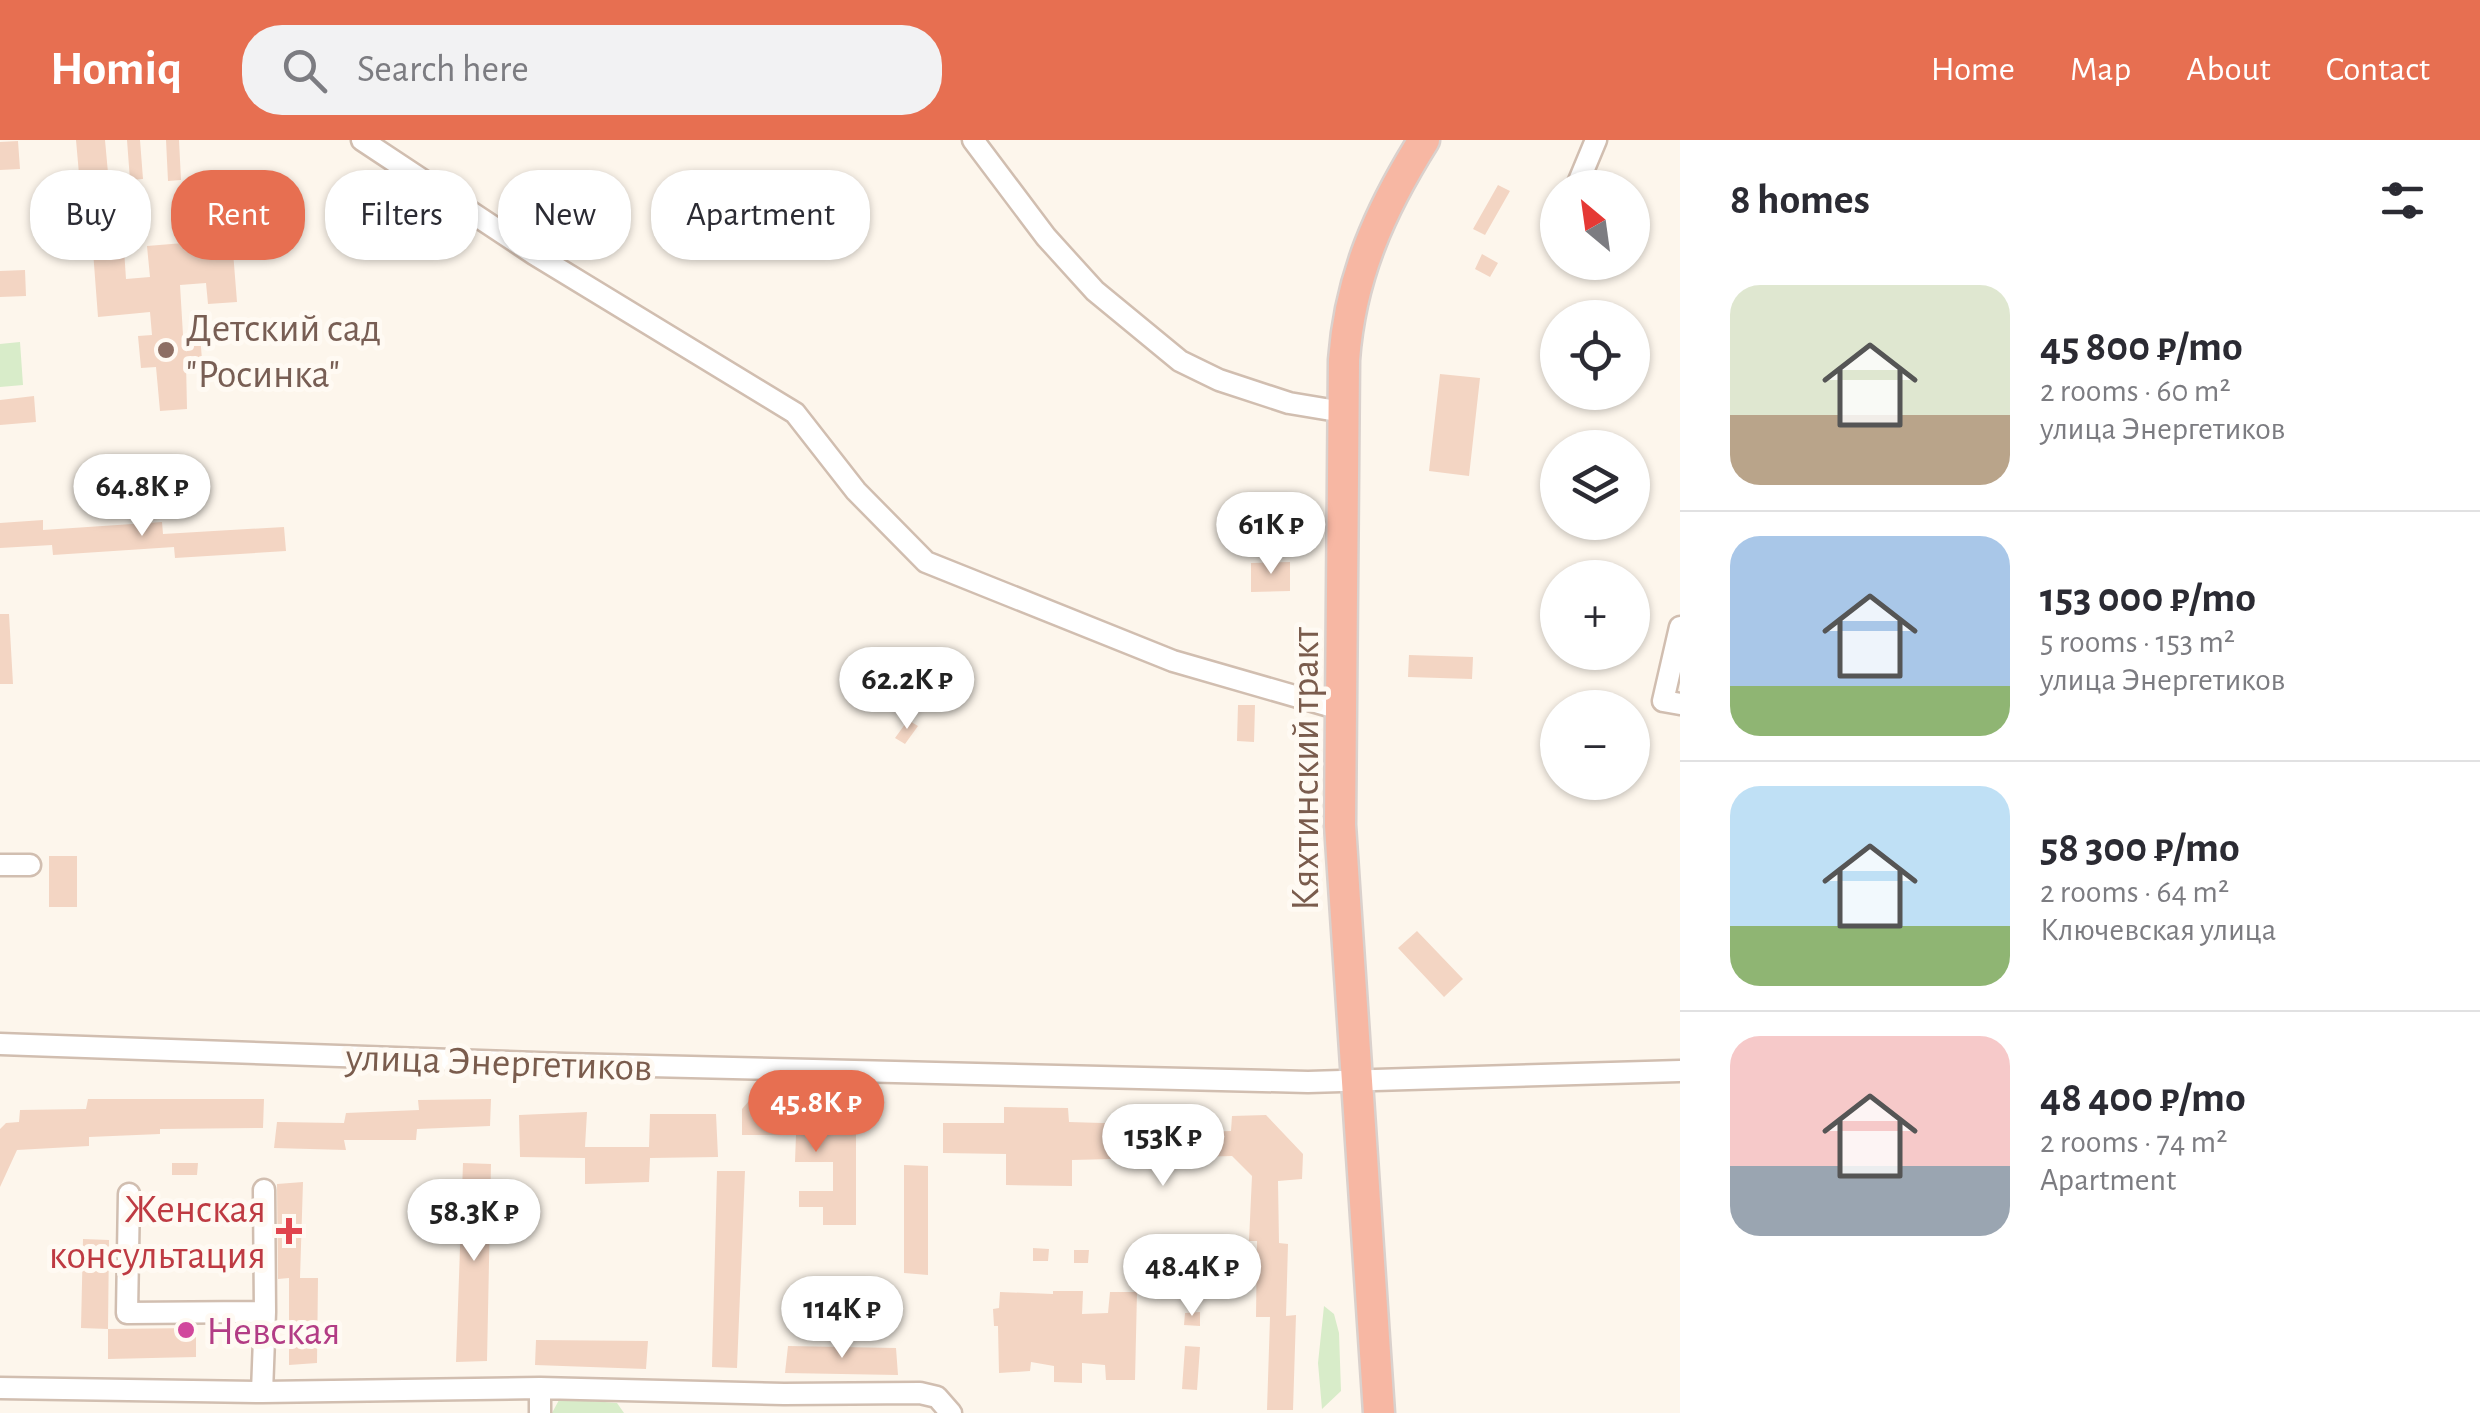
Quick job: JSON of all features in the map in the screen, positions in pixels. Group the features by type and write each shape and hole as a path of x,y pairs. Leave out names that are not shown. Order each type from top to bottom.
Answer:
{"highway":[{"name":"Кяхтинский тракт","path":"1378,1413 1341,844 1343,412 1346,330 1362,269 1383,208 1424,140"}],"street":[{"path":"362,140 534,254 795,414 856,491 926,562 1173,661 1343,710"},
{"path":"973,140 1046,237 1095,291 1180,361 1219,380 1288,403 1343,412"},
{"path":"1584,170 1596,140"},
{"path":"1680,627 1663,701 1680,704"},
{"path":"0,865 30,865"},
{"name":"улица Энергетиков","path":"0,1044 1171,1079 1358,1080 1680,1072"},
{"path":"262,1392 264,1190"},
{"path":"129,1194 127,1313 265,1312"},
{"path":"0,1388 920,1393 937,1397 951,1413"},
{"path":"540,1388 540,1413"}],"green space":[{"path":"20,342 23,385 0,387 0,344"},
{"path":"1324,1306 1334,1314 1339,1333 1341,1391 1322,1409 1318,1363"},
{"path":"559,1400 617,1403 624,1413 552,1413"}],"building":[{"path":"76,140 105,140 108,170 79,170"},
{"path":"127,140 140,140 142,170 129,170"},
{"path":"166,140 179,140 180,170 171,170 168,181"},
{"path":"18,141 20,169 0,170 0,142"},
{"path":"1498,185 1510,191 1485,235 1473,229"},
{"path":"171,244 171,260 234,260 237,302 208,304 206,283 180,285 183,335 200,334 202,360 186,362 187,409 160,411 156,367 141,368 138,336 152,335 150,312 98,317 94,260 125,260 126,279 150,277 151,246"},
{"path":"1482,254 1498,263 1490,277 1475,269"},
{"path":"25,270 26,296 0,297 0,271"},
{"path":"1440,374 1480,378 1469,476 1429,471"},
{"path":"34,396 36,422 0,425 0,400"},
{"path":"43,520 43,530 162,522 163,534 284,527 286,551 175,558 174,547 53,555 52,545 0,548 0,523"},
{"path":"1293,522 1293,535 1246,537 1246,524"},
{"path":"1290,562 1290,591 1251,592 1251,563"},
{"path":"0,614 9,614 13,684 0,684"},
{"path":"1409,655 1473,657 1472,679 1408,677"},
{"path":"1238,705 1255,705 1254,742 1237,741"},
{"path":"908,720 918,726 905,744 895,738"},
{"path":"49,856 77,856 77,907 49,907"},
{"path":"1417,931 1463,979 1444,997 1398,948"},
{"path":"88,1099 264,1099 263,1128 160,1129 160,1134 89,1137 89,1146 17,1150 0,1187 0,1129 6,1123 19,1122 20,1110 86,1109"},
{"path":"491,1099 490,1126 417,1129 416,1140 344,1140 346,1150 274,1148 277,1122 344,1123 346,1113 419,1110 418,1100"},
{"path":"748,1102 755,1108 796,1108 796,1118 856,1118 856,1225 823,1225 823,1207 799,1207 799,1191 833,1191 833,1162 795,1162 796,1135 742,1135 742,1109"},
{"path":"1004,1107 1068,1108 1069,1122 1135,1124 1135,1134 1231,1131 1232,1116 1266,1115 1303,1154 1302,1179 1278,1181 1279,1243 1288,1244 1286,1316 1296,1315 1293,1410 1267,1410 1270,1317 1256,1317 1257,1241 1249,1241 1252,1176 1232,1156 1072,1160 1072,1186 1006,1185 1006,1154 943,1153 943,1123 1004,1123"},
{"path":"587,1112 585,1147 649,1147 650,1114 716,1114 718,1157 650,1158 649,1182 585,1184 585,1158 520,1157 519,1115"},
{"path":"172,1163 198,1163 197,1175 172,1175"},
{"path":"463,1163 491,1164 487,1361 456,1362"},
{"path":"904,1165 928,1166 928,1275 904,1273"},
{"path":"717,1171 745,1171 737,1368 712,1367"},
{"path":"303,1182 300,1278 318,1278 317,1363 289,1365 289,1278 278,1279 277,1184"},
{"path":"83,1239 109,1240 108,1329 81,1328"},
{"path":"1033,1248 1049,1249 1048,1261 1033,1261"},
{"path":"1074,1250 1089,1250 1088,1263 1074,1263"},
{"path":"1083,1291 1082,1314 1108,1313 1110,1292 1137,1292 1135,1380 1106,1380 1105,1365 1082,1363 1082,1383 1054,1382 1054,1366 1031,1362 1030,1371 999,1373 998,1326 994,1326 993,1309 999,1308 1000,1292"},
{"path":"1200,1312 1200,1326 1184,1325 1185,1313"},
{"path":"196,1328 196,1357 108,1359 108,1329"},
{"path":"536,1340 648,1341 646,1369 535,1365"},
{"path":"788,1346 896,1348 898,1375 785,1373"},
{"path":"1185,1346 1200,1347 1197,1390 1182,1389"}],"place":[{"name":"Детский сад \"Росинка\"","path":"166,350"},
{"name":"Женская консультация","path":"289,1231"},
{"name":"Невская","path":"186,1330"}]}
